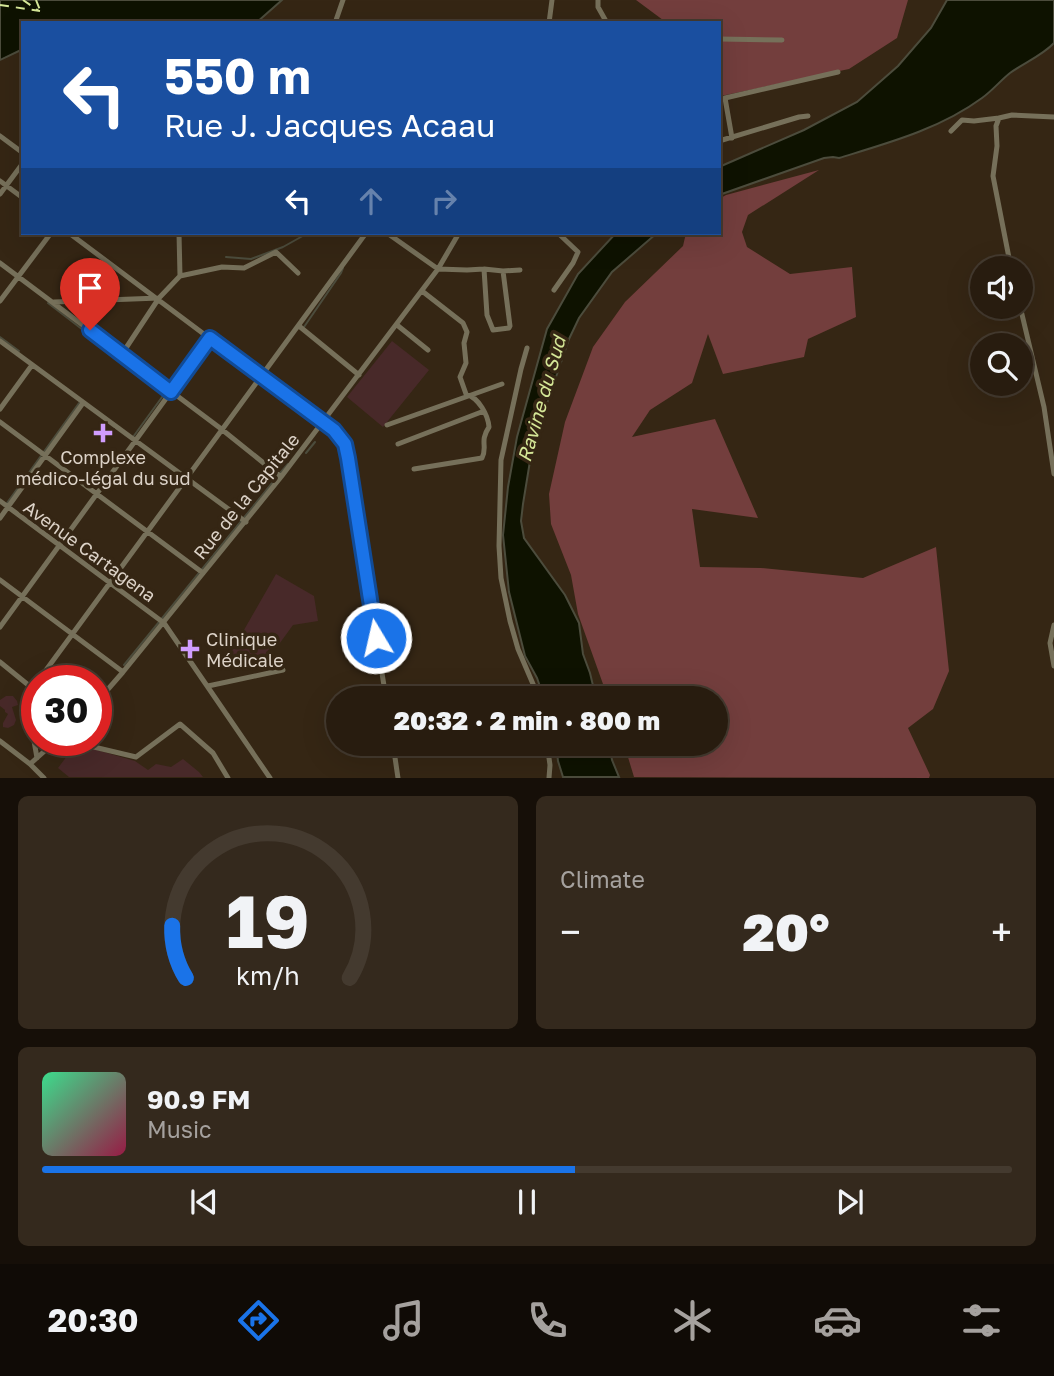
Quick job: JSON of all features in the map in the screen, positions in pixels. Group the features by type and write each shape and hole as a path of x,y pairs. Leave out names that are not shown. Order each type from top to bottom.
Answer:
{"street":[{"path":"336,21 343,0"},
{"path":"549,21 552,0"},
{"path":"598,0 598,7 606,21"},
{"path":"721,39 782,40"},
{"path":"732,138 725,98 838,72"},
{"path":"951,131 962,120 974,121 1012,115 1054,117"},
{"path":"721,141 799,117 808,117"},
{"path":"999,118 993,176 1009,256"},
{"path":"0,136 21,152"},
{"path":"0,194 21,166"},
{"path":"0,181 21,197"},
{"path":"0,302 50,235"},
{"path":"72,235 324,421 345,444 384,686"},
{"path":"179,235 180,276"},
{"path":"50,665 365,235"},
{"path":"390,235 438,269 520,270"},
{"name":"Rue de la Capitale","path":"112,685 246,522 324,421 438,269 457,235"},
{"path":"554,289 578,252 560,235"},
{"path":"122,354 159,298 180,276 222,267 244,268 276,252 298,273"},
{"path":"0,262 281,477"},
{"path":"484,269 486,314 493,330 510,327 503,271"},
{"path":"414,469 482,458 483,437 489,427 488,416 471,395 466,394 460,377 466,363 465,327 422,291"},
{"path":"52,302 159,298"},
{"path":"1023,319 1044,407 1054,474"},
{"path":"397,325 428,350"},
{"path":"299,326 359,375"},
{"path":"0,627 210,338"},
{"path":"0,341 246,522"},
{"path":"527,348 501,460 499,546 501,578 509,621 534,686"},
{"path":"0,408 32,365"},
{"path":"387,425 502,384"},
{"path":"0,518 83,403"},
{"path":"398,444 484,411"},
{"path":"0,422 203,573"},
{"name":"Avenue Cartagena","path":"0,501 164,623 270,778"},
{"path":"0,580 123,672"},
{"path":"1054,625 1051,643 1054,666"},
{"path":"0,662 21,675"},
{"path":"208,686 283,670"},
{"path":"112,751 136,757 180,724 212,753 229,778"},
{"path":"0,741 41,776"},
{"path":"395,756 398,778"},
{"path":"547,777 549,756"},
{"path":"30,764 37,758"}],"shaded area":[{"path":"636,0 908,0 897,38 849,69 721,96 721,21 664,21"},
{"path":"819,170 748,215 742,232 747,247 790,274 852,267 856,317 808,339 804,357 723,374 708,334 692,383 650,410 632,437 715,419 758,518 692,509 700,567 761,568 863,578 936,547 949,671 933,709 908,728 929,778 634,777 628,756 728,756 728,686 604,686 578,614 571,575 551,524 549,494 565,422 593,347 625,302 683,246 686,235 721,235 721,198"},
{"path":"392,341 429,370 383,427 347,397"},
{"path":"276,574 314,596 318,621 293,625 277,647 269,649 263,658 229,656"},
{"path":"13,696 18,705 12,707 16,720 14,725 8,728 3,727 3,723 8,714 0,706 0,700"},
{"path":"112,754 135,761 148,770 156,764 171,767 183,759 203,777 69,777 58,768 67,756"}],"water":[{"path":"0,0 282,0 258,21 21,21 21,50 0,60"},
{"path":"947,0 1054,0 1054,43 1010,73 966,109 895,141 839,158 824,158 721,194 721,166 804,130 857,102 898,66 931,28"},
{"name":"Ravine du Sud","path":"614,235 655,235 612,272 579,318 545,409 530,461 523,504 521,521 524,538 565,595 579,623 583,654 593,686 540,686 525,656 509,592 503,535 508,487 517,437 547,329 578,274"},
{"path":"557,756 611,756 619,777 563,777"}],"waterway":[{"path":"226,257 251,259 283,247 304,235"},
{"path":"304,327 343,268"},
{"path":"48,303 165,393 133,437"},
{"path":"0,337 19,351"},
{"path":"263,384 317,426"},
{"path":"7,503 79,403"},
{"path":"306,453 315,442"},
{"path":"280,473 288,464"},
{"path":"124,665 277,477"}],"ferry route":[{"path":"23,0 39,11"},
{"path":"36,0 40,10"},
{"path":"0,5 40,11"}],"place":[{"name":"Complexe médico-légal du sud","path":"103,433"},
{"name":"Clinique Médicale","path":"190,649"}],"route":[{"path":"90,330 171,392 210,338 334,430 345,444 348,458 376,638"}]}
